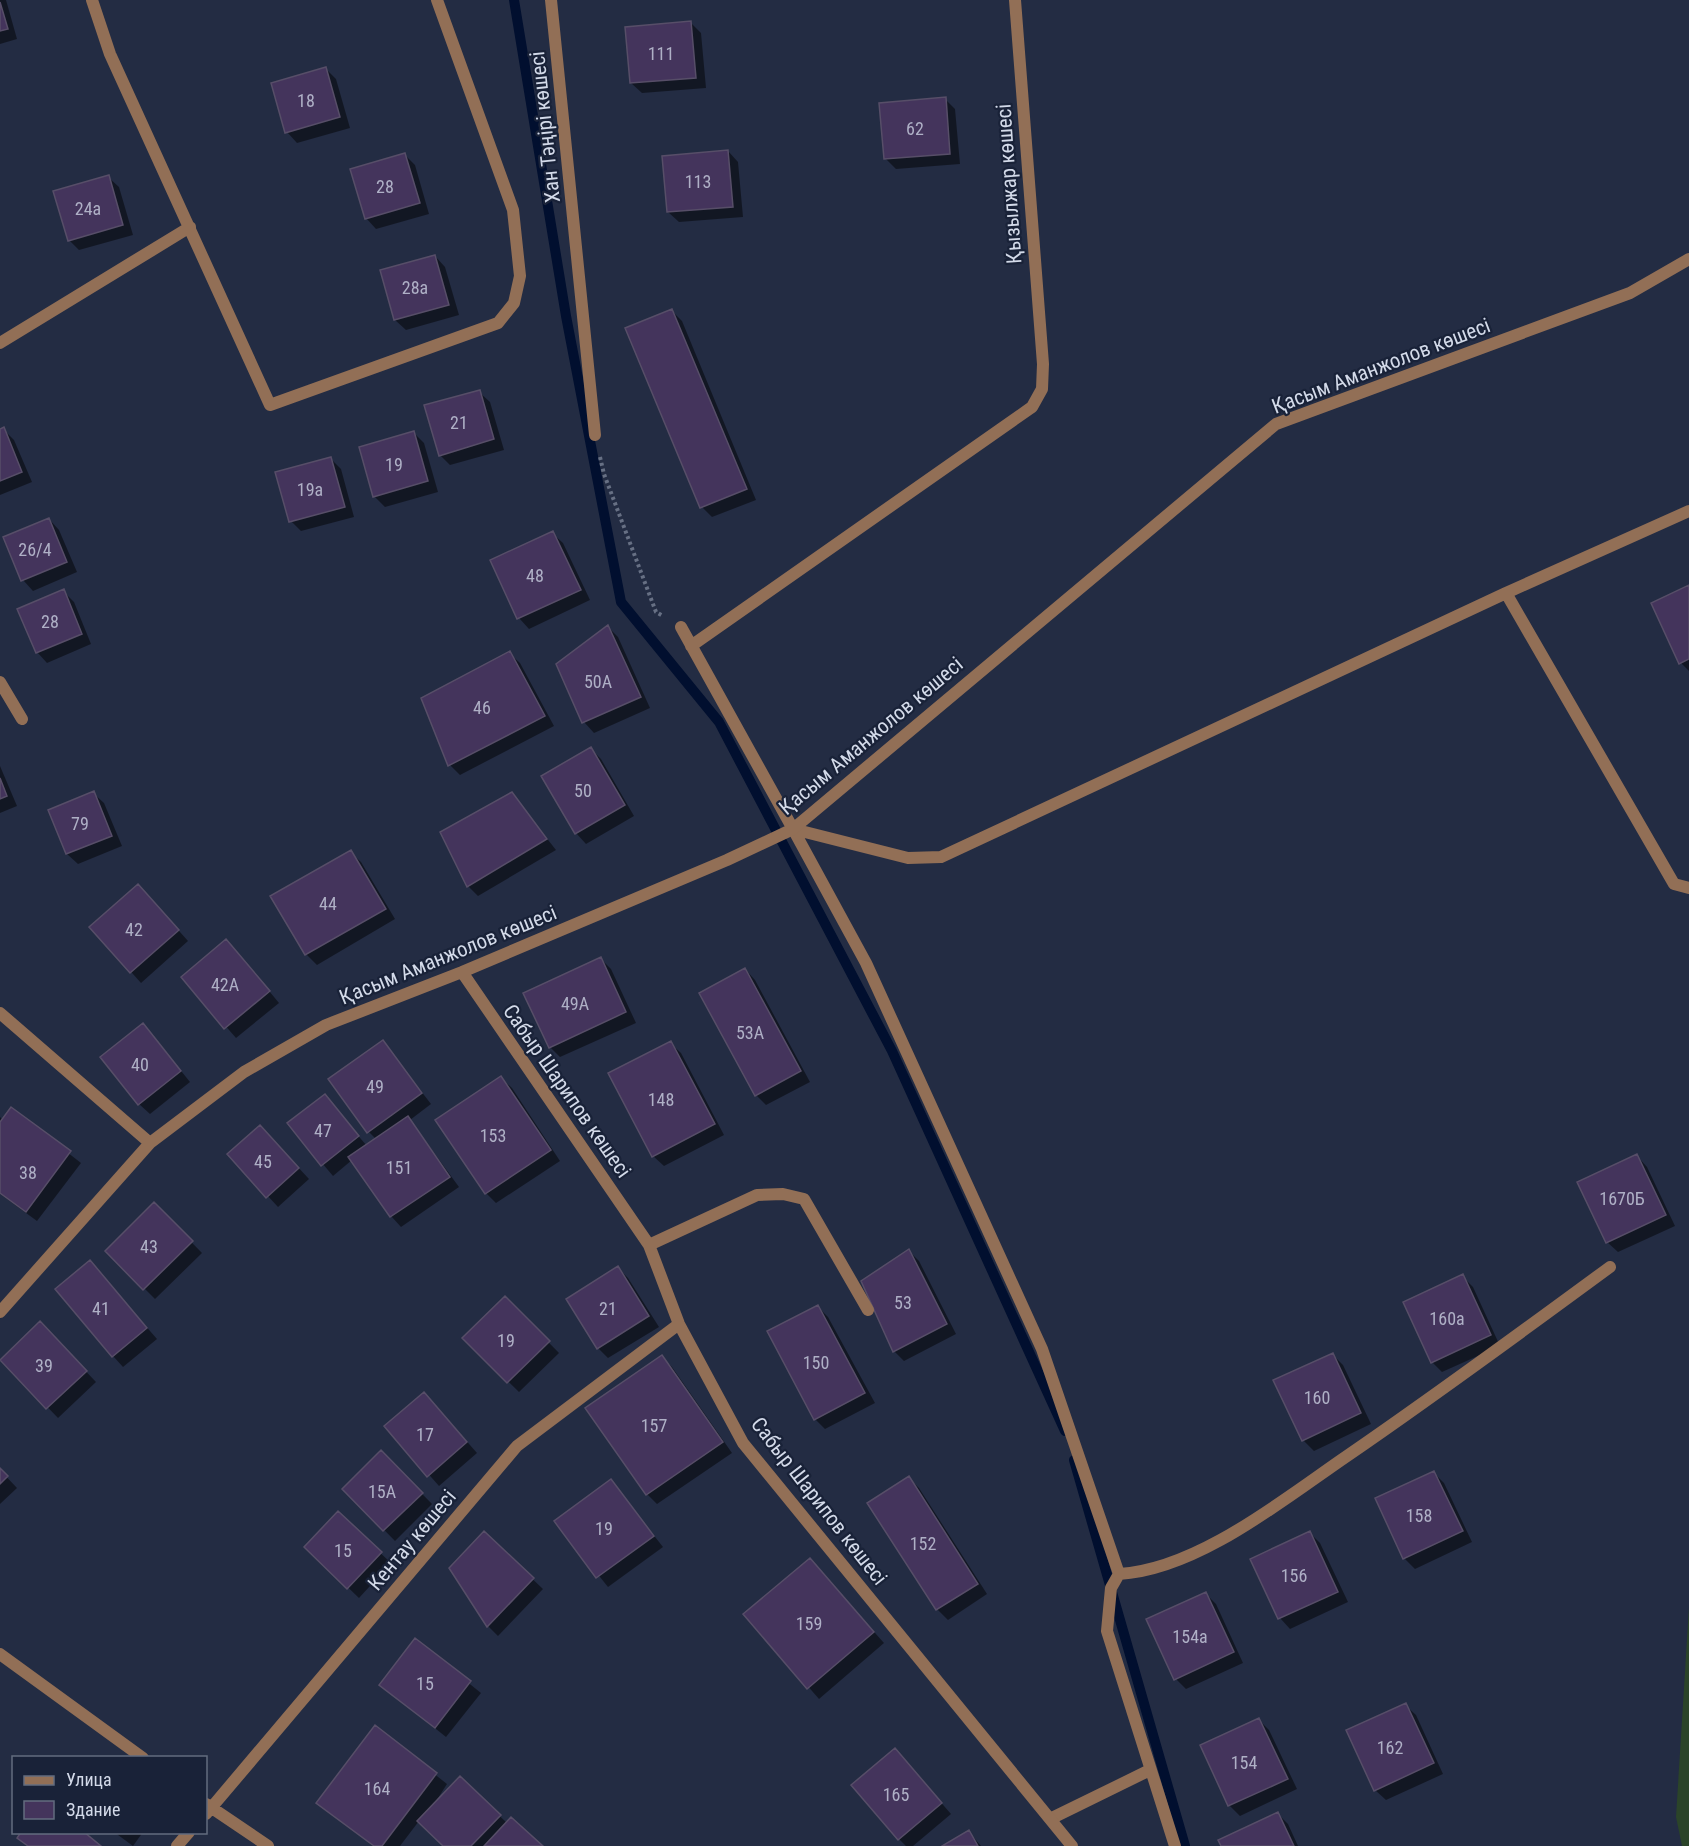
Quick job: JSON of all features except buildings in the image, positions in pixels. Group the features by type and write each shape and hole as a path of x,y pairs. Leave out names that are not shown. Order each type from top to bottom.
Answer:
{"street":[{"path":"92,0 110,54 270,405 498,323 514,303 520,276 513,210 437,0"},
{"name":"Хан Тәңірі көшесі","path":"551,0 595,435"},
{"name":"Қызылжар көшесі","path":"691,646 1032,407 1042,389 1015,0"},
{"path":"0,343 190,228"},
{"name":"Қасым Аманжолов көшесі","path":"0,1312 150,1143 244,1072 326,1025 462,972 727,860 788,831 1276,424 1630,293 1689,259"},
{"path":"788,831 908,858 941,857 1506,593 1689,511"},
{"path":"1506,593 1674,884 1689,888"},
{"path":"681,627 788,831 866,963 1042,1349 1119,1574 1111,1588 1107,1631 1175,1846"},
{"path":"0,682 22,719"},
{"name":"Сабыр Шарипов көшесі","path":"462,972 650,1245 680,1324 743,1443 1052,1818 1072,1846"},
{"path":"0,1013 150,1143"},
{"path":"650,1245 757,1194 783,1194 804,1199 868,1310"},
{"path":"1119,1574 1143,1573 1227,1538 1437,1394 1610,1267"},
{"name":"Кентау көшесі","path":"207,1808 517,1446 680,1324"},
{"path":"0,1654 140,1756"},
{"path":"1052,1818 1150,1770"},
{"path":"207,1808 268,1846"},
{"path":"177,1846 188,1834"}],"path":[{"path":"595,435 604,474 656,612 681,627"}],"green space":[{"path":"1689,1607 1689,1846 1682,1846 1676,1817"}],"waterway":[{"path":"514,0 566,316 621,602 719,722 892,1051 1065,1431"},
{"path":"1074,1460 1185,1846"}]}
